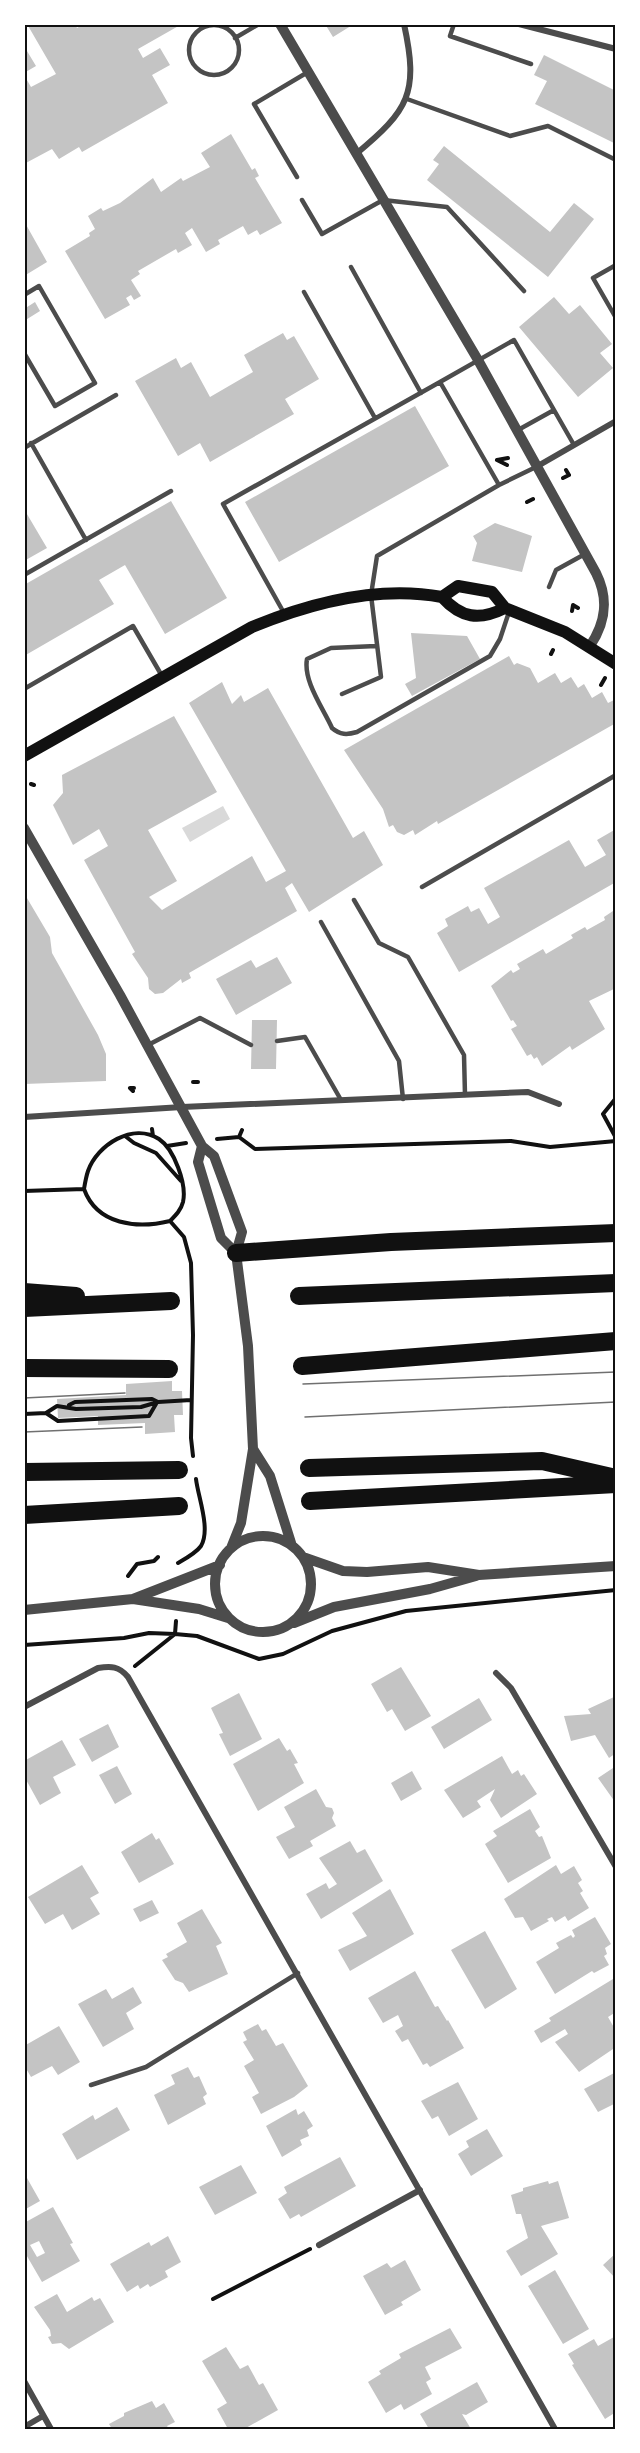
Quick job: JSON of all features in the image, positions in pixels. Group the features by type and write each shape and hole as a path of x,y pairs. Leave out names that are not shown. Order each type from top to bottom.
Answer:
{"highway":[{"path":"236,1253 390,1242 616,1233"},
{"path":"299,1296 616,1282"},
{"path":"24,1292 165,1302 24,1308"},
{"path":"302,1366 616,1341"},
{"path":"24,1368 169,1369"},
{"path":"309,1468 542,1461 616,1478"},
{"path":"24,1472 189,1466"},
{"path":"310,1501 616,1484"},
{"path":"24,1515 178,1506"}],"main road":[{"path":"442,597 458,586 492,592 507,609 538,620 591,646 616,664"},
{"path":"24,756 252,627 284,613 371,595 406,592 442,597 455,611 487,617 507,609"}],"street":[{"path":"280,24 478,360 601,584 604,597 602,623 591,646"},
{"path":"356,154 390,125 407,99 411,71 404,24"},
{"path":"519,24 616,49"},
{"path":"536,467 616,421"},
{"path":"24,828 148,1045 202,1146 214,1156 242,1232 236,1253 248,1346 253,1449 241,1523 231,1548 220,1565 215,1590 219,1605 228,1618"},
{"path":"24,1117 182,1107 528,1092 559,1104"},
{"path":"202,1146 198,1162 221,1238 236,1253"},
{"path":"253,1449 270,1476 292,1546"},
{"path":"231,1548 245,1540 261,1536 277,1538 292,1546 303,1557 309,1572 311,1588 307,1604 298,1618 286,1627"},
{"path":"303,1557 343,1571 367,1572 428,1567 479,1575"},
{"path":"133,1599 220,1565"},
{"path":"24,1610 133,1599 199,1608 228,1618 240,1627 255,1632 271,1632 334,1607 430,1589 479,1575 616,1566"},
{"path":"24,1707 86,1672 111,1666 125,1674 298,1973 555,2429"},
{"path":"496,1673 511,1688 616,1867"},
{"path":"319,2245 420,2190"},
{"path":"24,2381 51,2429"},
{"path":"24,2427 43,2416"}],"lane":[{"path":"236,38 259,24"},
{"path":"454,24 450,36 531,64"},
{"path":"216,25 224,27 236,38 238,54 236,62 223,74 206,74 192,63 189,56 191,40 201,28 216,25"},
{"path":"297,177 254,104 308,72"},
{"path":"407,99 510,136 548,126 616,160"},
{"path":"302,200 322,234 383,200 447,207 524,291"},
{"path":"616,265 593,278 616,318"},
{"path":"351,267 421,393"},
{"path":"24,295 39,286 95,383 55,406 24,353"},
{"path":"304,292 375,418"},
{"path":"284,613 223,504 514,340 574,445"},
{"path":"440,382 499,485"},
{"path":"24,448 116,395"},
{"path":"518,430 554,410"},
{"path":"31,443 86,540"},
{"path":"342,694 381,677 371,595 377,556 499,485 536,467"},
{"path":"24,575 171,492"},
{"path":"549,587 556,570 585,554"},
{"path":"376,646 331,648 307,659 305,670 310,682 332,728 338,733 357,732 490,656 500,639 507,609"},
{"path":"24,689 133,626 162,677"},
{"path":"422,888 616,775"},
{"path":"354,900 380,943 408,957 464,1055 465,1095"},
{"path":"321,922 399,1061 403,1099"},
{"path":"148,1045 200,1018 251,1045"},
{"path":"277,1041 305,1037 341,1100"},
{"path":"91,2085 146,2067 298,1973"}],"path":[{"path":"507,465 497,460 508,458"},
{"path":"563,478 569,475 566,470"},
{"path":"527,502 533,499"},
{"path":"572,611 573,604 578,608"},
{"path":"601,685 605,678"},
{"path":"242,1130 237,1137 255,1149 512,1141 550,1147 616,1140 603,1114 616,1098"},
{"path":"152,1129 153,1136"},
{"path":"139,1133 153,1136 167,1146 182,1183 183,1203 170,1221 140,1226 106,1218 88,1201 84,1189 88,1171 96,1157 109,1144 124,1135 139,1133"},
{"path":"124,1135 134,1143 156,1153 182,1183"},
{"path":"167,1146 174,1145"},
{"path":"24,1191 84,1189"},
{"path":"169,1569 200,1547 203,1540 203,1521 189,1466 193,1307 191,1263 184,1237 170,1221"},
{"path":"69,1406 75,1402 152,1399 158,1402"},
{"path":"24,1414 46,1413 57,1406 69,1406 76,1409 141,1407 158,1402 190,1400"},
{"path":"46,1413 58,1421 149,1416 158,1402"},
{"path":"128,1576 137,1564 154,1561 158,1557"},
{"path":"125,1674 175,1634 177,1617"},
{"path":"213,2300 319,2245"}],"shaded area":[{"path":"223,806 230,819 190,842 182,828"}],"building":[{"path":"27,24 75,24 77,28 84,24 182,24 138,49 143,58 160,48 170,65 152,75 168,103 82,152 79,147 59,159 52,149 24,164 24,75 31,87 56,74"},
{"path":"325,24 354,24 333,37"},
{"path":"24,46 36,66 24,73"},
{"path":"544,55 616,91 616,144 535,104 547,81 534,75"},
{"path":"231,134 252,170 255,168 259,176 255,178 282,223 260,235 257,230 248,235 243,226 218,240 220,244 206,252 192,228 185,233 192,245 178,253 176,249 138,271 140,274 131,280 141,296 134,300 131,295 126,298 130,305 105,319 65,251 90,236 89,233 95,229 88,216 101,208 103,211 120,203 153,178 161,192 181,178 183,181 210,167 201,153"},
{"path":"444,146 550,232 574,203 594,219 548,277 427,180 439,164 433,160"},
{"path":"24,221 47,262 24,276"},
{"path":"554,297 569,314 580,305 612,344 600,353 613,368 578,397 519,327"},
{"path":"35,302 40,311 24,321 24,309"},
{"path":"283,333 287,340 294,336 319,379 285,399 294,414 210,462 200,443 178,456 135,381 176,358 181,368 191,362 210,397 253,372 244,355"},
{"path":"415,406 449,466 279,562 245,502"},
{"path":"171,501 227,598 165,634 125,565 99,580 114,604 24,656 24,585"},
{"path":"24,509 47,548 24,561"},
{"path":"495,523 532,536 522,572 472,561 477,543 473,536"},
{"path":"411,633 467,636 480,659 412,696 405,684 416,678"},
{"path":"509,656 514,665 517,663 530,668 538,683 555,673 561,683 571,677 578,688 584,684 592,698 602,692 608,703 616,699 616,723 415,835 413,830 404,835 397,832 393,825 389,827 383,809 344,750"},
{"path":"222,682 232,704 241,695 244,702 268,688 353,838 364,831 383,865 309,912 292,883 285,888 297,911 189,973 191,978 182,983 181,979 163,993 155,994 149,989 148,978 132,954 135,952 84,860 108,846 99,829 73,845 53,805 63,793 62,775 174,716 217,792 148,830 177,881 149,897 162,910 252,856 266,882 286,871 189,703"},
{"path":"616,829 616,882 459,972 437,933 448,926 445,919 468,906 471,912 479,908 488,924 500,917 484,888 569,840 585,867 606,855 597,840"},
{"path":"24,893 50,937 52,953 98,1035 106,1054 106,1081 24,1084"},
{"path":"616,909 616,988 589,1001 605,1029 572,1050 570,1046 542,1066 537,1057 534,1059 531,1054 527,1056 511,1029 517,1026 513,1020 511,1021 491,986 511,970 513,973 520,969 517,964 543,949 546,954 573,938 571,935 585,927 587,930 605,920 604,917"},
{"path":"277,957 292,983 236,1015 216,979 251,960 256,968"},
{"path":"252,1020 277,1020 276,1069 251,1069"},
{"path":"172,1381 172,1391 182,1391 183,1415 174,1415 175,1432 145,1434 145,1423 98,1425 98,1416 58,1418 57,1399 126,1395 126,1384"},
{"path":"401,1667 431,1716 405,1731 392,1709 387,1712 371,1684"},
{"path":"239,1693 262,1739 230,1756 219,1734 223,1733 211,1708"},
{"path":"614,1697 616,1753 609,1758 595,1735 571,1741 564,1716 591,1714 588,1709"},
{"path":"479,1698 492,1720 444,1749 431,1727"},
{"path":"108,1724 119,1747 92,1762 79,1739"},
{"path":"279,1738 287,1751 290,1749 298,1763 294,1764 304,1783 258,1811 233,1764"},
{"path":"62,1740 76,1765 53,1777 61,1793 40,1805 24,1776 24,1761"},
{"path":"502,1756 512,1774 518,1770 521,1776 524,1774 537,1794 501,1818 490,1800 495,1789 477,1801 481,1807 463,1818 444,1790"},
{"path":"117,1766 132,1794 115,1804 99,1775"},
{"path":"616,1766 616,1801 615,1802 598,1778"},
{"path":"412,1771 422,1789 401,1801 391,1783"},
{"path":"316,1789 326,1807 332,1808 334,1813 332,1818 336,1826 310,1841 313,1846 289,1859 276,1837 295,1827 284,1807"},
{"path":"530,1809 540,1827 535,1831 539,1837 542,1836 551,1858 508,1883 485,1844 497,1836 493,1831"},
{"path":"152,1833 156,1840 159,1838 174,1864 139,1883 121,1852"},
{"path":"350,1841 357,1853 365,1849 383,1881 321,1919 306,1894 326,1883 329,1889 337,1884 319,1858"},
{"path":"82,1865 99,1893 90,1898 100,1914 72,1930 63,1914 45,1924 28,1897"},
{"path":"556,1865 561,1874 574,1866 582,1880 578,1883 583,1891 580,1893 589,1908 568,1921 565,1916 555,1922 552,1917 531,1931 523,1917 515,1918 504,1899"},
{"path":"390,1889 414,1934 350,1971 338,1950 367,1936 352,1913"},
{"path":"152,1900 159,1913 140,1922 133,1909"},
{"path":"202,1909 222,1943 216,1946 228,1974 189,1992 183,1983 175,1980 162,1960 168,1957 166,1954 187,1942 177,1923"},
{"path":"595,1917 611,1944 605,1948 607,1954 604,1956 609,1965 594,1973 592,1971 555,1994 536,1962 559,1948 556,1943 571,1935 573,1938 575,1936 572,1930"},
{"path":"485,1931 517,1989 485,2009 451,1950"},
{"path":"415,1971 435,2007 438,2006 448,2020 464,2048 430,2067 427,2063 423,2065 408,2039 402,2042 395,2031 403,2026 398,2015 383,2023 368,1998"},
{"path":"613,1979 616,1984 616,2012 608,2017 616,2031 616,2037 613,2039 616,2047 579,2072 555,2042 568,2034 565,2029 541,2043 534,2031 551,2021 549,2018"},
{"path":"133,1987 142,2003 126,2013 134,2029 103,2047 78,2004 106,1989 112,1999"},
{"path":"258,2024 262,2031 266,2029 276,2046 283,2043 308,2086 294,2097 261,2114 252,2097 259,2093 244,2066 254,2060 243,2042 247,2040 243,2032"},
{"path":"59,2026 80,2062 58,2075 52,2066 31,2077 24,2065 24,2046"},
{"path":"188,2067 194,2078 199,2076 207,2094 203,2097 206,2104 168,2125 154,2095 175,2084 171,2075"},
{"path":"616,2072 616,2103 598,2112 584,2089"},
{"path":"458,2082 478,2119 449,2136 438,2116 432,2119 421,2101"},
{"path":"117,2107 130,2130 77,2160 62,2134 93,2115 95,2120"},
{"path":"296,2109 298,2115 304,2111 313,2126 307,2130 309,2136 300,2140 302,2145 282,2157 266,2126"},
{"path":"487,2129 503,2156 471,2176 458,2154 469,2147 466,2141"},
{"path":"340,2157 356,2186 301,2217 299,2214 290,2219 278,2199 287,2193 284,2187"},
{"path":"241,2165 257,2193 215,2215 199,2187"},
{"path":"27,2178 40,2201 24,2210 24,2180"},
{"path":"548,2181 549,2184 558,2181 569,2218 541,2226 558,2254 521,2276 506,2251 528,2238 521,2214 516,2214 511,2195 523,2191 523,2188"},
{"path":"53,2207 80,2261 42,2282 24,2251 24,2223","holes":["39,2241 45,2253 37,2257 30,2245"]},
{"path":"168,2236 181,2262 165,2271 168,2277 150,2287 148,2284 140,2289 138,2285 127,2292 110,2264 149,2242 151,2246"},
{"path":"616,2253 616,2279 603,2265"},
{"path":"405,2260 421,2290 401,2302 403,2305 385,2315 363,2276 387,2263 391,2268"},
{"path":"555,2270 589,2329 563,2344 528,2286"},
{"path":"57,2294 67,2312 92,2297 94,2301 100,2298 114,2322 69,2349 61,2343 52,2344 48,2337 51,2336 50,2330 34,2307"},
{"path":"450,2328 462,2348 425,2367 431,2379 426,2382 432,2394 404,2410 401,2404 386,2413 368,2382 381,2374 379,2371 401,2358 399,2354"},
{"path":"614,2337 616,2412 605,2419 572,2365 574,2364 568,2354 594,2339 598,2346"},
{"path":"226,2347 240,2369 248,2365 259,2385 263,2383 278,2410 244,2429 228,2429 217,2409 227,2403 202,2361"},
{"path":"477,2382 488,2402 466,2415 462,2414 471,2429 429,2429 420,2414"},
{"path":"152,2401 156,2408 164,2403 175,2422 167,2426 169,2429 112,2429 109,2424 124,2416 124,2413"}],"tram line":[{"path":"303,1384 616,1372"},
{"path":"24,1398 125,1393"},
{"path":"305,1417 616,1402"},
{"path":"24,1432 142,1427"}]}
